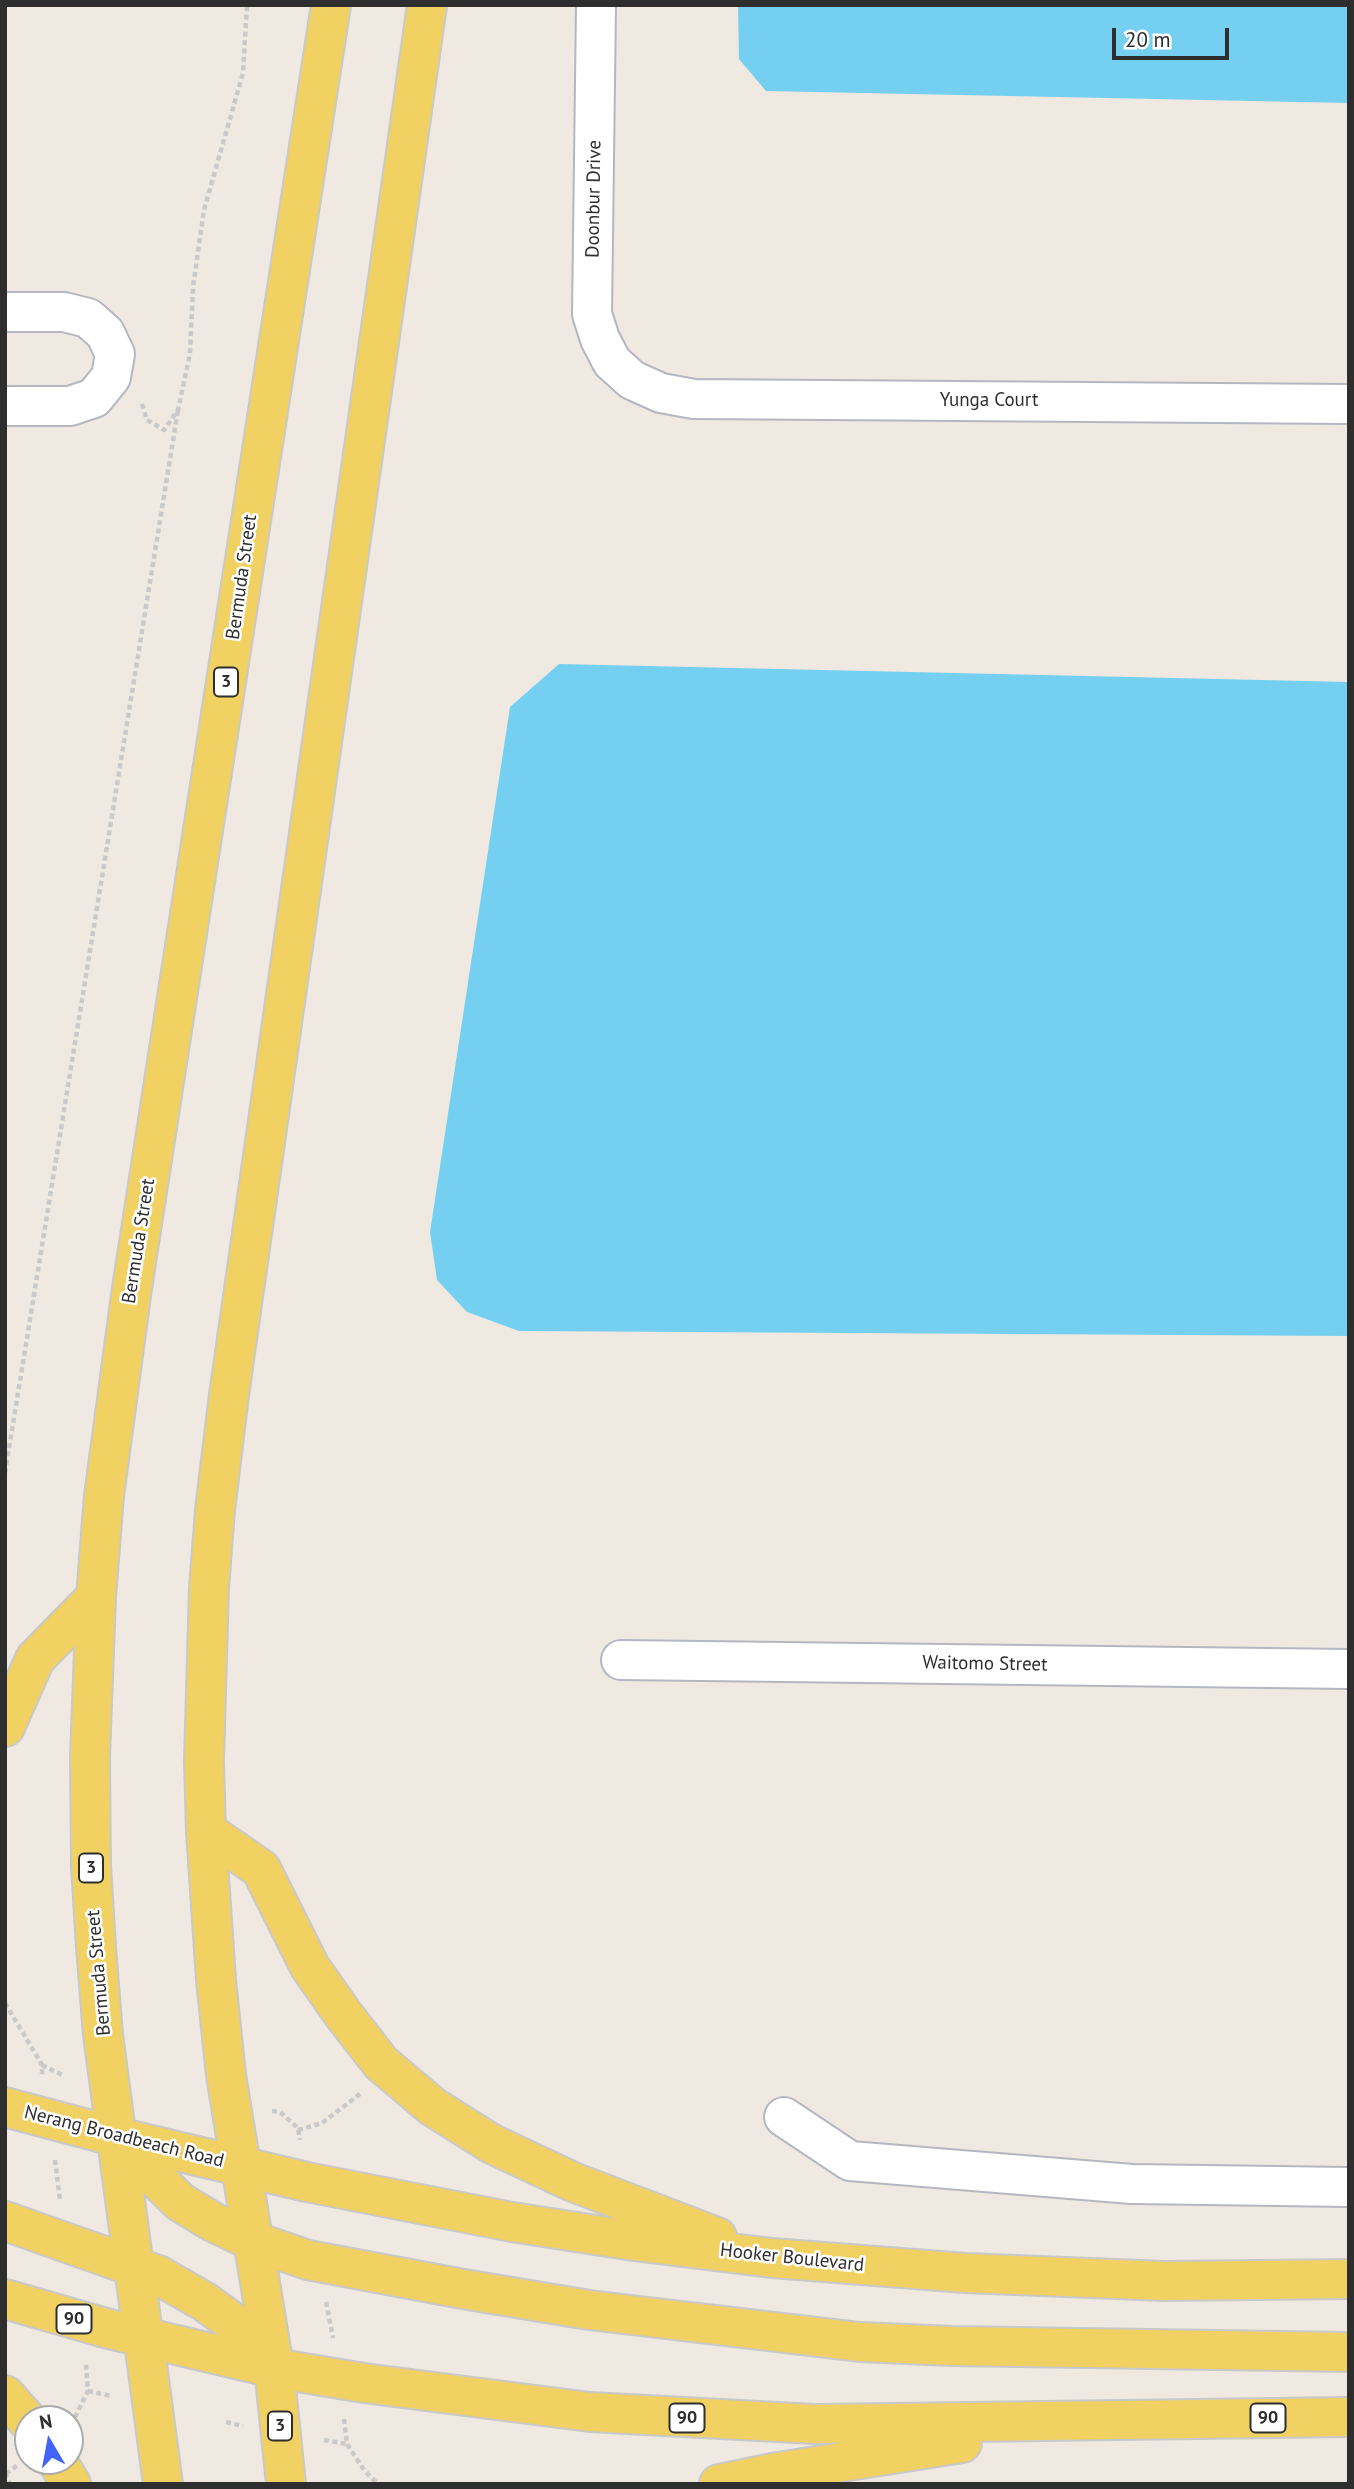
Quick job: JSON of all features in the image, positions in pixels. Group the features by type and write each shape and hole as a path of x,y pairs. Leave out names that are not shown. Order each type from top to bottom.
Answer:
{"main road":[{"name":"Bermuda Street","path":"163,2484 103,2035 91,1865 90,1757 96,1597 104,1496 130,1300 331,5"},
{"name":"3","path":"286,2484 272,2359 225,2062 216,1980 206,1831 205,1663 215,1510 292,942 427,5"},
{"path":"5,1727 35,1659 96,1597"},
{"path":"206,1831 261,1869 310,1967 343,2014 382,2063 433,2107 492,2144 573,2182 772,2258"},
{"name":"Nerang Broadbeach Road","path":"5,2107 118,2139 242,2168"},
{"path":"118,2139 151,2176 180,2202 253,2241 308,2260 463,2289 589,2310 800,2336 952,2346 1349,2352"},
{"name":"Hooker Boulevard","path":"242,2168 391,2200 512,2222 772,2258 966,2273 1165,2281 1349,2280"},
{"path":"5,2221 135,2267 181,2287 272,2359"},
{"name":"90","path":"5,2299 144,2337 272,2359 364,2383 590,2412 815,2424 1349,2417"},
{"path":"719,2484 772,2473 1103,2420"}],"street":[{"name":"Doonbur Drive","path":"596,5 592,314 600,339 612,362 632,380"},
{"path":"5,312 64,312 88,318 104,333 115,354 111,377 94,398 70,406 5,406"},
{"name":"Yunga Court","path":"632,380 661,393 694,399 1349,404"},
{"name":"Waitomo Street","path":"621,1660 1349,1669"},
{"path":"784,2117 850,2161 1132,2184 1349,2187"}],"path":[{"path":"5,1473 178,410 190,354 192,286 204,210 243,73 247,5"},
{"path":"115,354 137,388 146,420 164,430 178,410"},
{"path":"5,2003 42,2065 64,2076"},
{"path":"298,2130 322,2123 363,2092"},
{"path":"271,2111 280,2112 298,2130 301,2143"},
{"path":"55,2160 60,2208"},
{"path":"325,2294 334,2343"},
{"path":"81,2405 89,2391 87,2368"},
{"path":"89,2391 111,2396"},
{"path":"344,2419 347,2444 364,2470 378,2484"},
{"path":"226,2422 247,2427"},
{"path":"324,2440 347,2444"},
{"path":"5,2473 10,2484"}],"water":[{"path":"738,5 1349,5 1349,103 766,91 739,59"},
{"path":"559,664 1349,682 1349,1336 519,1331 467,1312 437,1280 430,1232 510,707"}]}
